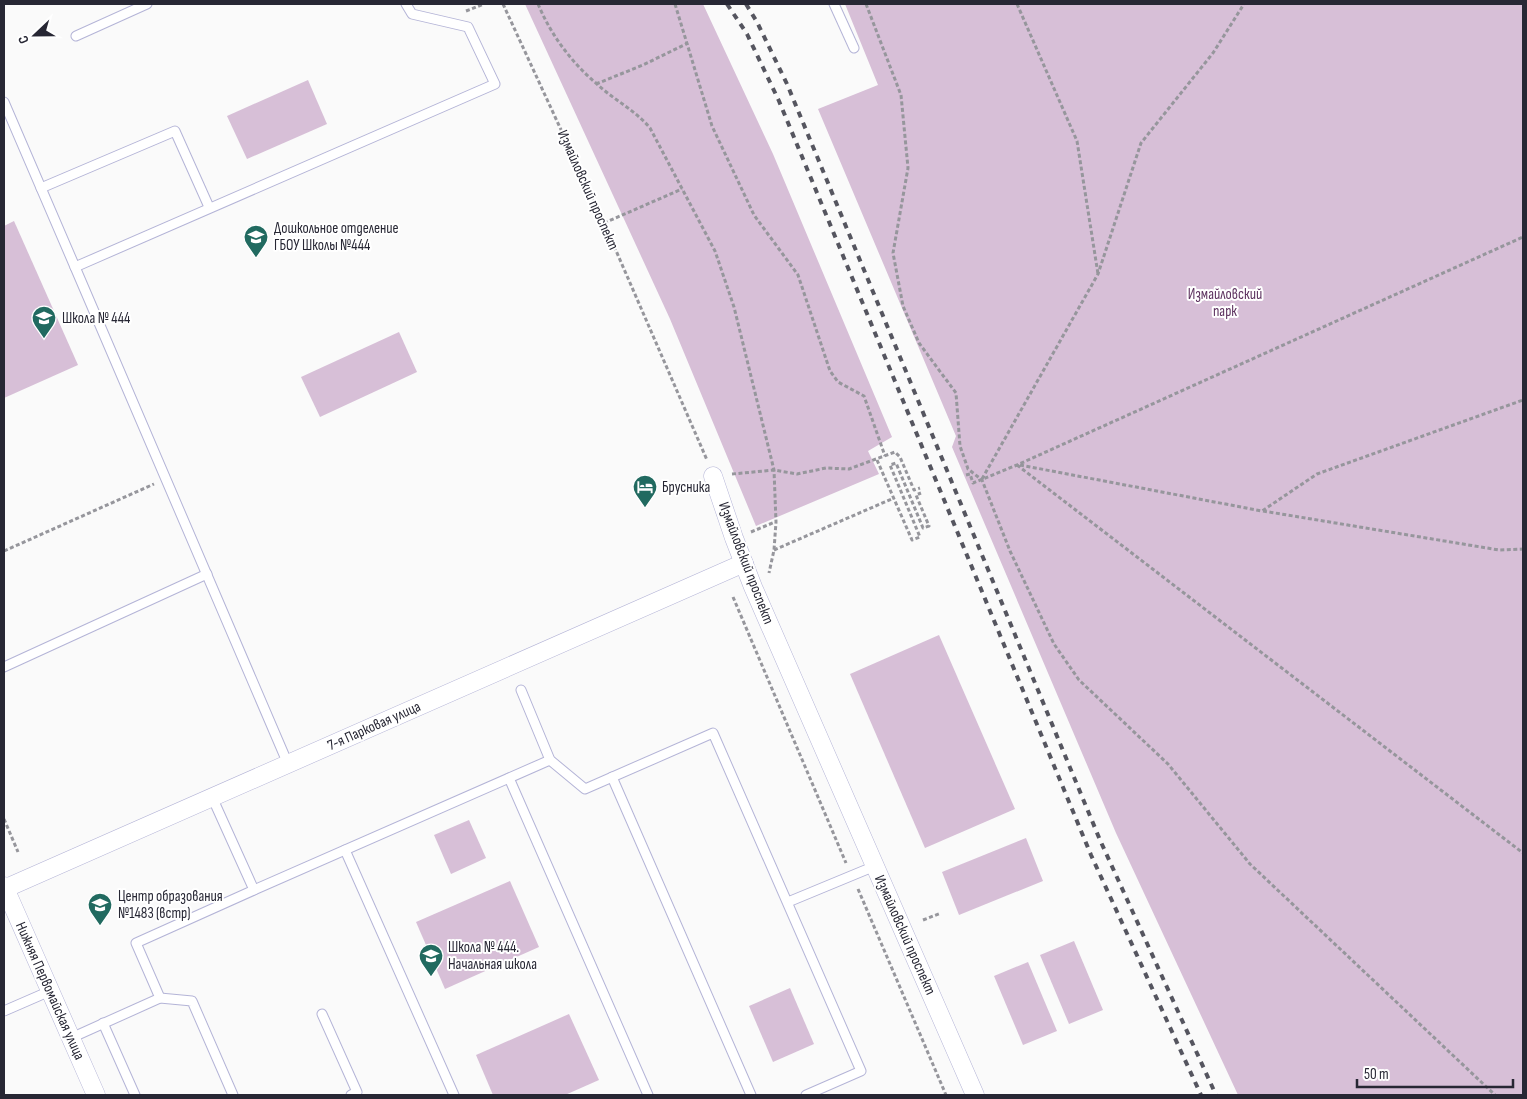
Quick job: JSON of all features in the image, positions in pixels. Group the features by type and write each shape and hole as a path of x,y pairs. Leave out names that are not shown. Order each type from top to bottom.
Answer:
{"street":[{"name":"Измайловский проспект","path":"714,476 744,563 975,1095"},
{"name":"7-я Парковая улица","path":"4,888 744,563"},
{"name":"Нижняя Первомайская улица","path":"4,888 96,1095"}],"lane":[{"path":"76,36 147,4"},
{"path":"75,267 495,84 468,27 412,14 406,4"},
{"path":"834,4 854,48"},
{"path":"4,102 288,764"},
{"path":"41,188 174,131 209,207"},
{"path":"4,667 207,574"},
{"path":"521,690 550,760 585,788 713,734 861,1071 806,1095"},
{"path":"160,998 136,943 550,760"},
{"path":"612,777 751,1095"},
{"path":"508,778 648,1095"},
{"path":"212,797 254,890"},
{"path":"345,850 454,1095"},
{"path":"788,902 875,866"},
{"path":"4,1011 50,991"},
{"path":"71,1038 160,998 192,1000 233,1095"},
{"path":"322,1014 357,1092 350,1095"},
{"path":"103,1023 135,1095"}],"path":[{"name":"Измайловский проспект","path":"503,4 604,223 714,476"},
{"path":"538,4 559,44 596,84 640,116 650,128 715,251 734,307 774,470 776,522 774,550 767,581"},
{"path":"675,4 712,126 754,215 798,275 830,370 838,382 864,396 885,456"},
{"path":"866,4 901,95 908,168 893,253 903,306 919,343 956,393 960,446 966,469 982,480 1010,551 1054,644 1079,680 1168,764 1250,864 1495,1095"},
{"path":"1017,4 1077,141 1098,274"},
{"path":"982,480 1098,274 1141,143 1213,52 1244,4"},
{"path":"596,84 688,44"},
{"path":"604,223 682,189"},
{"path":"966,475 970,474 973,483 982,480 1523,237"},
{"path":"1262,511 1317,474 1523,400"},
{"path":"714,476 774,470 797,474 826,468 849,469 895,452 900,457 914,490 920,488"},
{"path":"877,460 912,540 920,537 890,465 896,462 923,528 929,526 916,495 921,493"},
{"path":"1017,465 1262,511 1499,550 1523,549"},
{"path":"1017,465 1523,853"},
{"path":"4,551 166,479"},
{"path":"774,550 894,498"},
{"path":"734,538 776,522"},
{"path":"733,597 946,1095"},
{"path":"4,819 18,852"},
{"path":"923,920 941,913"}],"green space":[{"path":"525,4 703,4 773,154 892,437 868,451 879,474 756,526 670,319"},
{"name":"Измайловский парк","path":"845,4 1523,4 1523,1095 1238,1095 1116,833 952,447 956,436 818,109 878,85"},
{"path":"308,80 327,124 247,159 227,116"},
{"path":"14,221 78,365 4,398 4,226"},
{"path":"399,332 417,372 320,417 301,377"},
{"path":"939,635 1015,809 925,848 850,674"},
{"path":"469,820 486,858 451,874 434,835"},
{"path":"1026,838 1043,881 959,915 942,872"},
{"path":"510,881 539,947 445,989 416,922"},
{"path":"1074,941 1103,1010 1069,1024 1040,955"},
{"path":"1028,962 1057,1031 1023,1045 994,976"},
{"path":"790,988 814,1044 773,1062 749,1006"},
{"path":"569,1014 599,1080 565,1095 493,1095 476,1055"}],"railway":[{"path":"727,4 747,34 779,101 1091,855 1201,1095"},
{"path":"746,4 757,22 787,84 1100,840 1216,1095"}],"place":[{"name":"Дошкольное отделение ГБОУ Школы №444","path":"256,258"},
{"name":"Школа № 444","path":"44,339"},
{"name":"Брусника","path":"645,508"},
{"name":"Центр образования №1483 (встр)","path":"100,926"},
{"name":"Школа № 444. Начальная школа","path":"431,977"}]}
